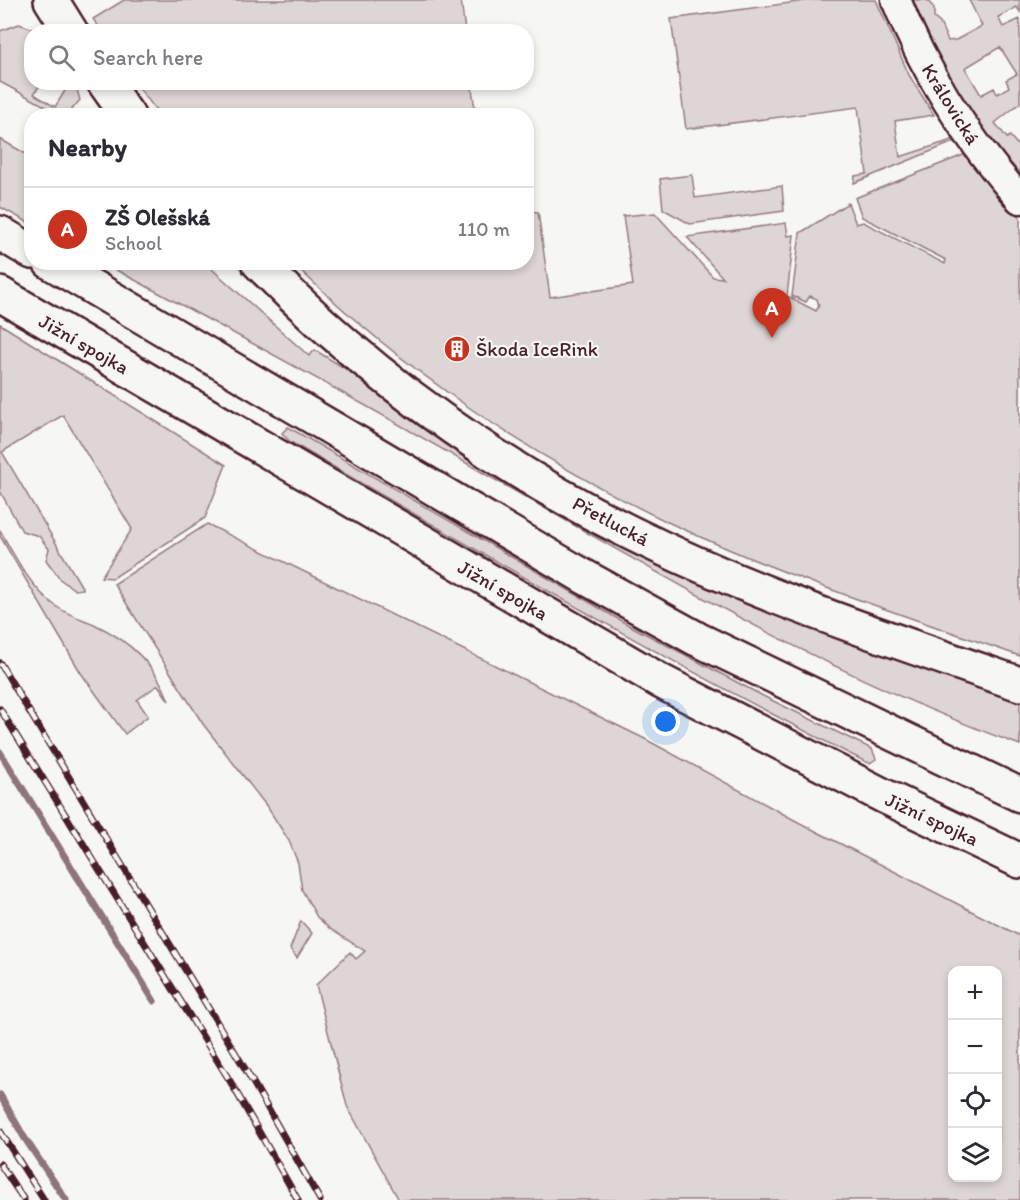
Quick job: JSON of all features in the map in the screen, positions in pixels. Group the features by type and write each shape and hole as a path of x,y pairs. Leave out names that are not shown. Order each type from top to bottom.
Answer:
{"main road":[{"path":"51,0 66,24"},
{"path":"110,90 122,108"},
{"path":"0,233 24,247"},
{"path":"64,270 583,576 687,634 1020,795"},
{"name":"Přetlucká","path":"266,270 323,327 405,394 487,451 585,509 668,550 742,582 1020,684"},
{"name":"Jižní spojka","path":"0,294 662,682 884,796 1020,861"}],"street":[{"name":"Královická","path":"896,0 921,56 948,103 972,140 1020,199"}],"shaded area":[{"path":"124,0 461,0 464,24 97,24 93,19"},
{"path":"812,0 876,0 909,75 934,115 895,121 900,157 955,139 956,141 854,183 855,176 867,174 858,107 686,129 671,19"},
{"path":"913,0 927,0 934,8 934,18 940,23 948,41 956,40 982,26 969,0 1020,0 1020,12 1017,7 998,17 1003,27 1020,19 1020,103 995,123 1007,138 1010,136 1020,148 1020,174 987,134 959,92","holes":["1000,47 1017,74 1006,80 1009,87 997,94 994,88 981,95 965,68"]},
{"path":"19,24 24,26 24,90 37,90 34,94 55,107 66,90 77,90 80,100 73,108 49,108 0,82 0,31"},
{"path":"140,90 472,90 475,108 155,108"},
{"path":"0,139 24,153 24,220 0,207"},
{"path":"966,154 1020,217 1020,656 758,561 621,499 520,441 424,375 379,340 301,270 534,270 534,212 538,212 550,297 633,285 623,216 655,213 713,277 723,278 687,237 786,223 788,236 794,235 787,296 816,311 819,306 817,299 810,296 806,302 792,296 800,233 848,203 856,224 863,222 945,264 946,260 862,217 855,198"},
{"path":"692,175 695,198 782,186 784,211 690,224 663,209 660,179"},
{"path":"116,270 213,270 309,356 315,350 378,389 410,414 1020,698 1020,745 878,686 740,618 242,338"},
{"path":"0,324 226,465 205,518 113,578 101,577 132,529 63,415 2,452 83,589 75,590 61,580 46,560 49,549 39,536 22,531 0,491"},
{"path":"288,427 625,623 763,696 872,749 876,759 870,763 866,762 792,725 575,606 289,441 282,433"},
{"path":"207,524 645,739 800,823 1020,936 1020,1200 399,1200 347,1106 316,985 350,952 356,959 365,951 330,929 317,917 302,890 298,863 289,841 268,808 203,724 114,584"},
{"path":"0,530 24,572 48,600 62,610 106,630 129,646 157,676 169,701 158,685 137,700 148,716 125,734 81,673 0,536"},
{"path":"301,921 312,933 297,958 290,949"}],"waterway":[{"path":"0,752 154,1001"},
{"path":"0,1095 24,1137 66,1200"}],"railway":[{"path":"0,663 247,1072 320,1200"},
{"path":"0,709 230,1081 298,1200"},
{"path":"0,1131 44,1200"},
{"path":"0,1164 24,1200"}],"place":[{"name":"ZŠ Olešská","path":"772,338"},
{"name":"Škoda IceRink","path":"457,349"}]}
